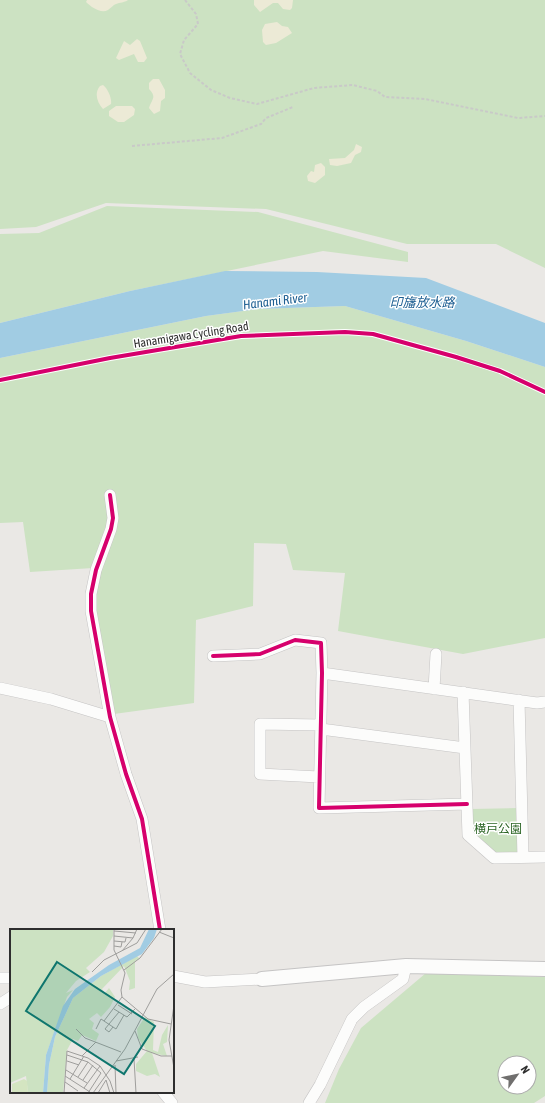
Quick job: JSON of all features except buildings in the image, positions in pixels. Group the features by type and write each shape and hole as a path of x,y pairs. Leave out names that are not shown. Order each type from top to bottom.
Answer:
{"street":[{"path":"110,495 113,518 111,529 96,570 91,594 91,611 110,716 126,774 142,819 160,929"},
{"path":"213,656 260,654 296,640 321,643 322,673 319,808 467,804"},
{"path":"434,689 436,654"},
{"path":"322,673 537,703 545,702"},
{"path":"0,688 51,699 110,716"},
{"path":"463,692 468,835 494,858 545,857"},
{"path":"519,700 523,857"},
{"path":"319,777 260,774 260,724 321,727 465,748"},
{"path":"309,1103 320,1085 352,1020 364,1007 403,979 406,966"},
{"path":"174,976 205,982 262,979 406,966 545,969"},
{"path":"0,1004 10,998"},
{"path":"163,1093 172,1103"}],"path":[{"path":"185,0 196,14 198,24 184,40 180,54 190,73 211,90 230,98 257,104 314,88 353,85 377,91 385,96 425,99 518,118 545,116"},
{"path":"132,146 222,138 261,124 266,118 293,107"}],"green space":[{"path":"0,0 545,0 545,268 496,244 407,244 266,209 106,203 36,227 0,229"},
{"path":"107,206 258,212 408,252 408,262 323,251 130,291 0,323 0,234 39,233"},
{"path":"345,306 466,341 545,367 545,638 463,654 338,631 345,573 293,570 286,544 254,543 253,606 196,620 194,703 114,714 92,631 93,568 30,572 23,522 0,523 0,358 206,316 257,309"},
{"name":"横戸公園","path":"518,808 519,850 515,855 497,856 472,832 471,809"},
{"path":"426,973 545,977 545,1096 534,1103 325,1103 339,1069 361,1028"}],"sand":[{"path":"87,0 128,0 115,4 108,10 102,11 91,6 86,2"},
{"path":"254,0 293,0 292,8 290,10 283,9 278,3 273,3 260,12 254,5"},
{"path":"277,22 282,26 288,27 292,33 276,43 266,45 263,42 262,30 265,24"},
{"path":"137,39 140,41 147,58 144,62 138,62 134,54 119,60 116,58 124,41 130,45"},
{"path":"153,79 159,79 165,90 165,98 161,101 160,111 154,114 149,108 153,94 149,89 149,83"},
{"path":"103,85 109,94 111,104 103,109 99,103 97,92 100,86"},
{"path":"116,106 132,106 135,109 134,115 124,122 118,122 109,116 109,111"},
{"path":"356,144 362,147 361,152 355,155 351,163 337,166 330,165 329,159 345,158 354,150"},
{"path":"321,163 325,167 325,175 315,183 308,181 307,176 311,171 314,172 315,165"}],"water":[{"name":"印旛放水路","path":"225,271 317,272 426,278 545,323 545,367 466,341 345,306 257,309 206,316 0,358 0,323 130,291"}],"cycle path":[{"name":"Hanamigawa Cycling Road","path":"0,380 110,358 241,336 345,332 373,334 456,357 500,371 545,392"},
{"path":"110,495 113,518 111,529 96,570 91,594 91,611 110,717 126,774 142,819 160,929"},
{"path":"213,656 260,654 295,640 321,643 322,673 319,808 467,804"}],"water label":[{"name":"Hanami River","path":"275,301"}]}
